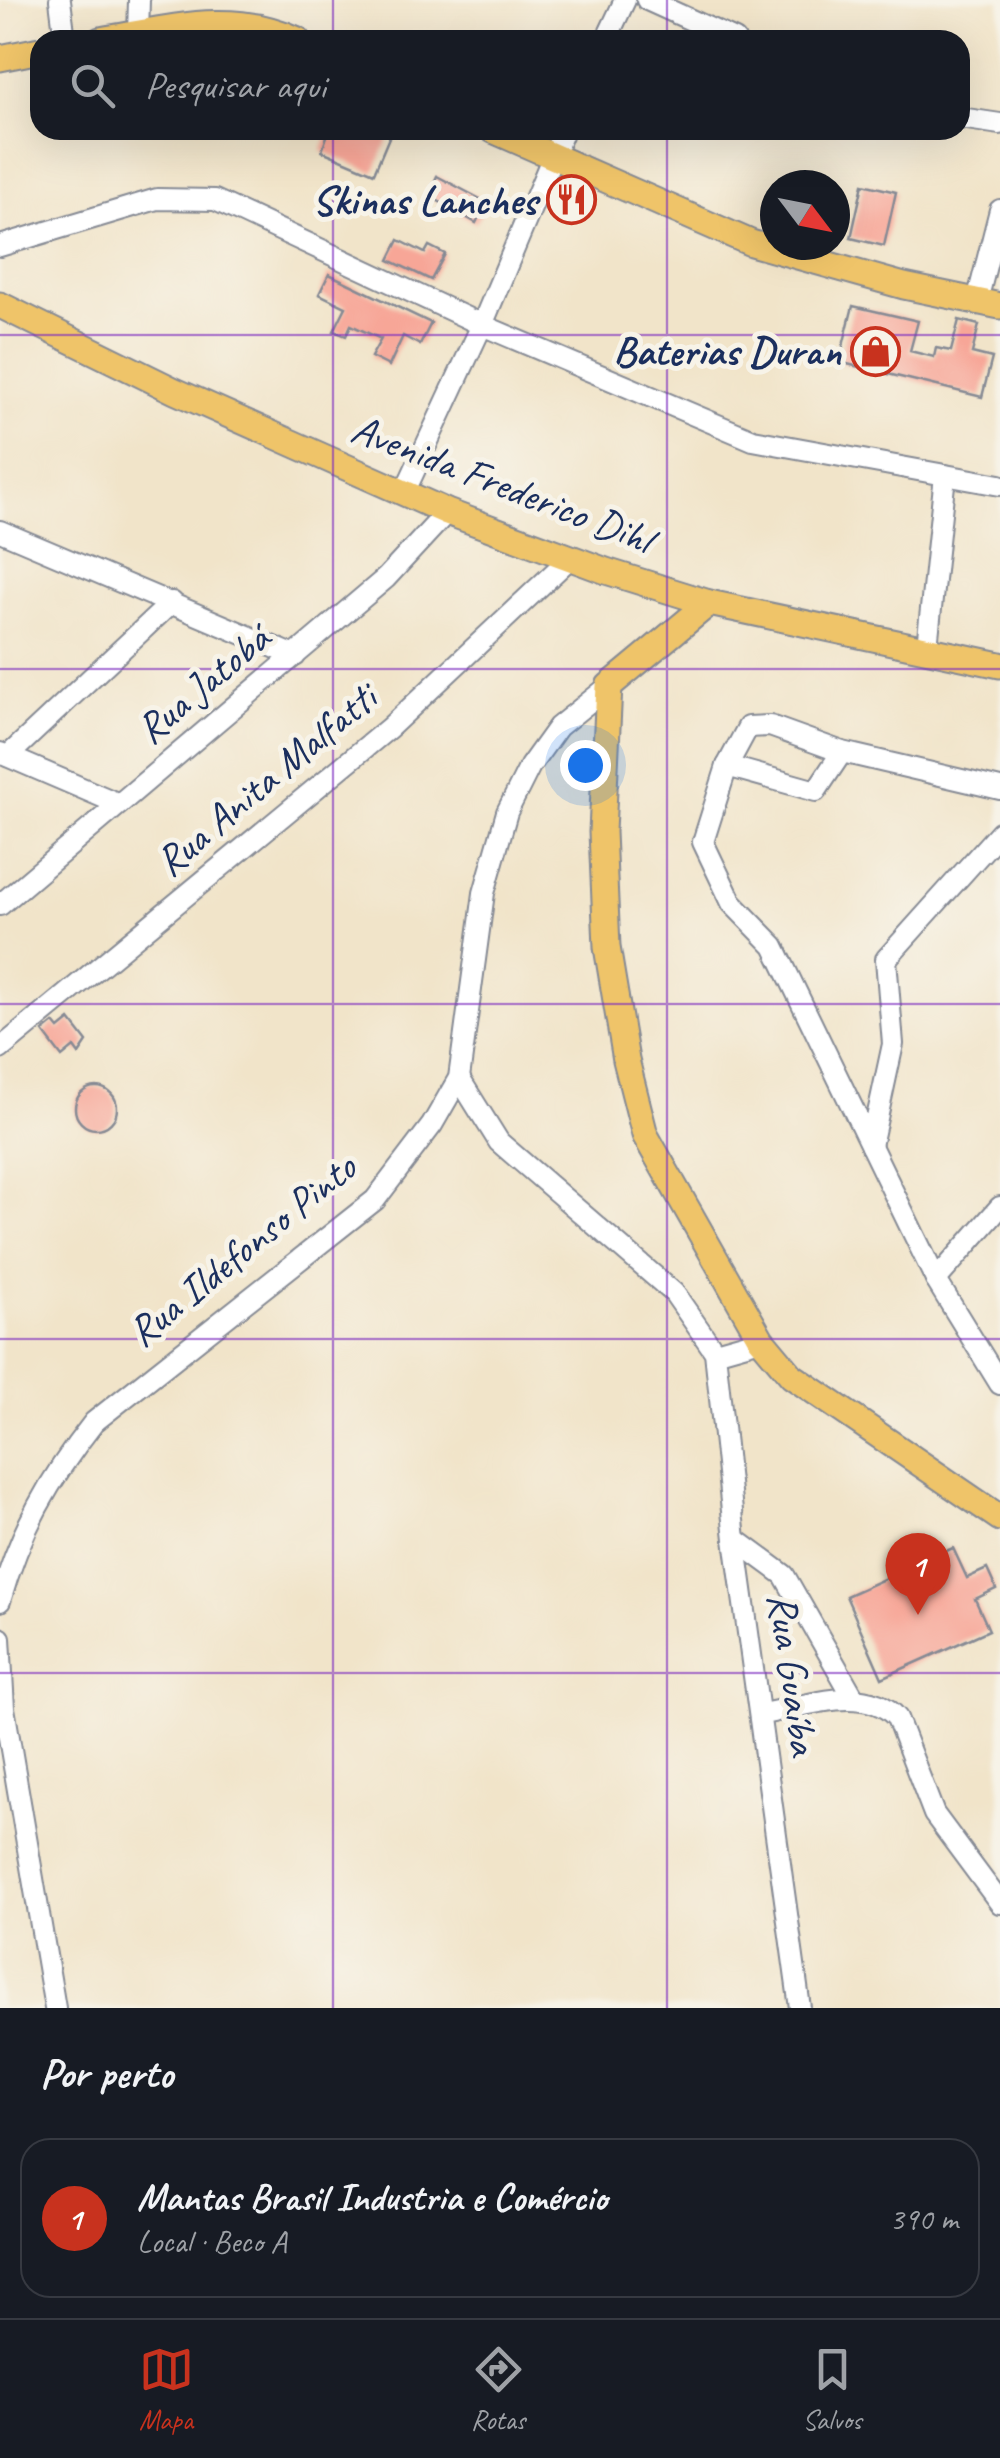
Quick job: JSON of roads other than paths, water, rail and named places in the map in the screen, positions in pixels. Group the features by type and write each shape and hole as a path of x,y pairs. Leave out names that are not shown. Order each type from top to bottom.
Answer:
{"main road":[{"path":"158,30 203,21 244,22 268,30"},
{"path":"0,58 30,52"},
{"path":"514,140 751,242 904,286 988,304"},
{"name":"Avenida Frederico Dihl","path":"0,305 176,391 404,493 570,558 709,603 1000,665"},
{"name":"Rua Ildefonso Pinto","path":"609,686 709,603"},
{"path":"609,686 602,832 607,948 626,1060 645,1135 761,1339 792,1376 839,1412 1000,1518"}],"street":[{"path":"60,0 64,30"},
{"path":"138,30 140,0"},
{"path":"611,30 625,0"},
{"path":"646,0 713,30"},
{"path":"970,120 1000,124"},
{"path":"404,493 482,325 559,140"},
{"path":"0,246 157,199 215,200 482,325 753,440 1000,484"},
{"path":"988,304 1000,210"},
{"path":"927,647 946,475"},
{"name":"Rua Jatobá","path":"0,905 386,578 447,512"},
{"path":"0,531 295,656"},
{"name":"Rua Anita Malfatti","path":"0,1049 389,728 570,558"},
{"path":"119,804 4,755 172,602"},
{"name":"Rua Ildefonso Pinto","path":"0,1601 6,1559 63,1461 94,1422 375,1200 432,1126 458,1078 484,894 507,812 530,766 558,727 609,686"},
{"path":"1000,789 842,752 770,726 748,727 727,766 704,842 732,903 774,946 936,1280 1000,1384"},
{"path":"727,766 816,791 842,752"},
{"path":"871,1146 892,1044 886,959 1000,832"},
{"name":"Rua Guaíba","path":"458,1078 500,1142 674,1294 715,1352 735,1539 800,2008"},
{"path":"936,1280 998,1213"},
{"path":"715,1352 761,1339"},
{"path":"735,1539 784,1575 854,1698"},
{"path":"0,1638 4,1708 55,2008"},
{"path":"762,1714 854,1698 872,1699 897,1718 934,1814 1000,1903"}],"place":[{"name":"Skinas Lanches","path":"572,200"},
{"name":"Baterias Duran","path":"876,351"},
{"name":"Mantas Brasil Industria e Comércio","path":"918,1615"}]}
